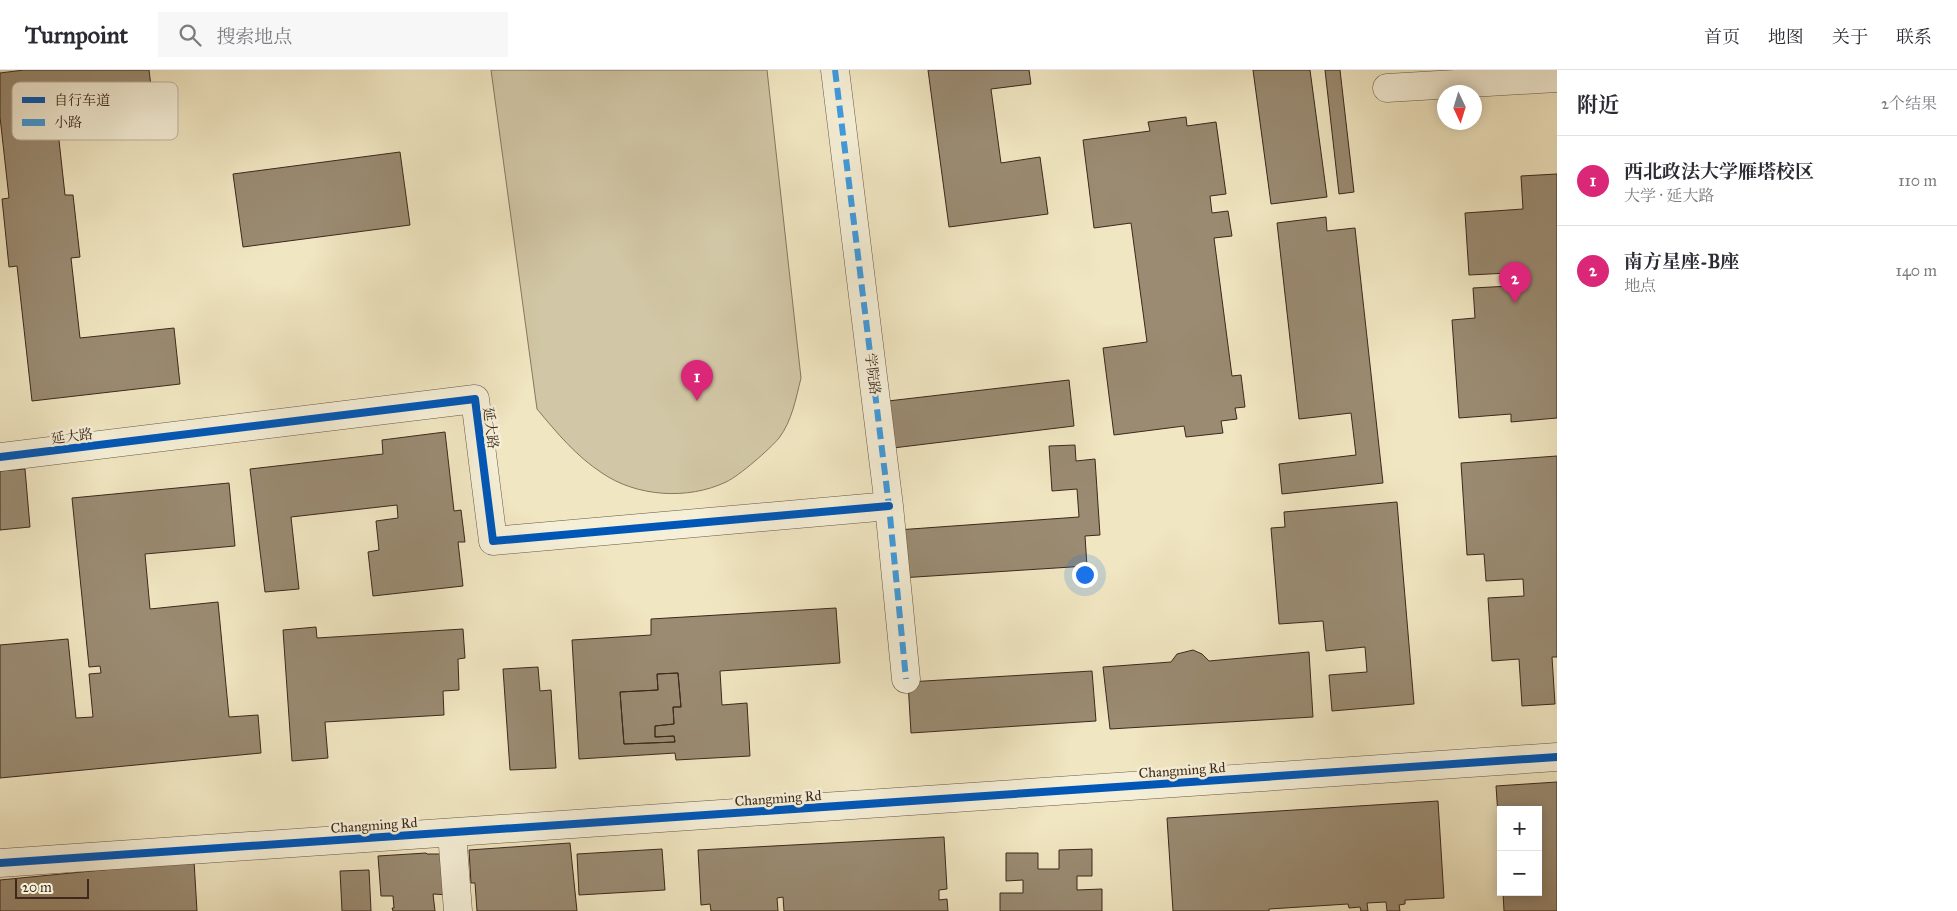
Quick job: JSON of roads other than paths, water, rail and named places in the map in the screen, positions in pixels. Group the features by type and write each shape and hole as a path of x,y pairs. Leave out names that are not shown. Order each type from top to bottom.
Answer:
{"street":[{"name":"学院路","path":"835,70 889,506 906,680"},
{"path":"1387,88 1557,78"},
{"name":"延大路","path":"0,457 475,399 493,541 889,506"},
{"name":"Changming Rd","path":"0,863 1557,757"},
{"path":"452,833 458,911"}],"place":[{"name":"南方星座-B座","path":"1515,303"},
{"name":"西北政法大学雁塔校区","path":"697,401"}]}
